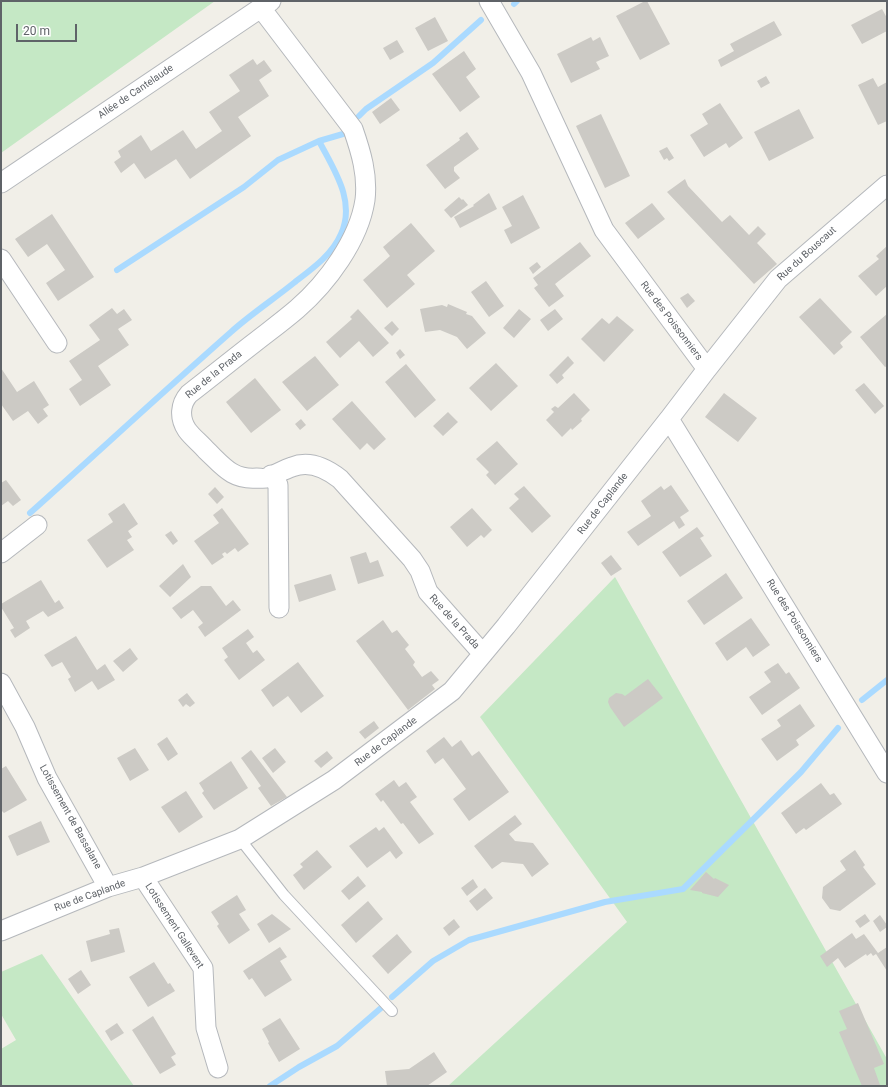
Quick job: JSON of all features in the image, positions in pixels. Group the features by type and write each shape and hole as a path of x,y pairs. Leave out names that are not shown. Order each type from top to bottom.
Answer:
{"street":[{"name":"Rue des Poissonniers","path":"489,1 531,73 604,230 707,369 669,419 887,773"},
{"name":"Allée de Cantelaude","path":"1,183 266,4"},
{"name":"Rue de la Prada","path":"266,4 353,129 362,153 365,175 365,200 360,220 353,236 326,280 297,308 189,394 184,399 181,406 183,421 186,428 229,472 238,477 249,479 266,478 294,466 309,464 321,467 340,479 412,560 420,571 428,592 483,654"},
{"name":"Rue du Bouscaut","path":"707,369 778,279 887,185"},
{"path":"1,259 57,343"},
{"name":"Rue de Caplande","path":"1,931 108,887 143,877 240,839 334,780 452,691 669,419"},
{"path":"271,475 278,485 279,608"},
{"path":"1,554 37,525"},
{"name":"Lotissement de Bassalane","path":"1,683 25,727 47,778 108,887"},
{"name":"Lotissement Gallevent","path":"143,877 204,968 206,1028 218,1068"}],"lane":[{"path":"240,839 284,896 392,1012"}],"green space":[{"path":"1,1 215,1 1,153"},
{"path":"615,577 887,1059 887,1086 448,1086 627,922 480,717"},
{"path":"42,954 134,1086 1,1086 1,1049 16,1040 1,1014 1,972"}],"building":[{"path":"647,1 670,44 640,60 616,16"},
{"path":"882,9 887,18 887,31 862,44 851,25"},
{"path":"435,17 448,41 428,51 415,28"},
{"path":"774,21 782,35 721,67 718,60 734,51 730,44"},
{"path":"591,37 593,41 600,37 609,56 596,62 600,69 571,83 557,54"},
{"path":"397,40 404,52 390,60 383,48"},
{"path":"464,51 476,69 466,77 480,97 460,112 432,74"},
{"path":"253,59 257,65 264,60 272,71 259,80 269,96 238,117 251,136 190,179 176,159 145,179 134,163 121,173 114,162 121,157 118,151 141,135 151,151 183,130 196,149 222,131 209,112 240,91 229,75"},
{"path":"766,76 770,83 761,88 757,81"},
{"path":"873,78 878,87 887,82 887,121 878,125 858,85"},
{"path":"391,98 400,110 380,124 372,112"},
{"path":"720,103 743,138 729,148 726,143 704,157 690,135 708,124 702,114"},
{"path":"799,109 814,138 769,161 754,132"},
{"path":"601,114 630,176 605,188 576,126"},
{"path":"467,132 479,149 454,167 454,171 460,178 445,189 426,165 460,140 459,138"},
{"path":"667,147 674,158 669,161 667,158 664,160 659,151"},
{"path":"685,179 688,186 722,222 730,215 749,235 758,226 766,234 757,243 777,264 754,284 667,192"},
{"path":"489,193 497,209 460,228 454,217 474,206 473,205"},
{"path":"523,195 540,228 511,244 504,230 512,226 502,207"},
{"path":"459,197 468,205 451,218 444,210"},
{"path":"652,203 665,219 638,239 625,223"},
{"path":"52,214 94,277 58,301 46,283 65,270 47,244 28,257 15,239"},
{"path":"411,223 435,251 407,275 415,284 387,308 363,280 390,256 383,247"},
{"path":"580,242 591,256 555,284 564,296 549,307 534,288 538,285 533,278"},
{"path":"887,246 887,286 876,296 858,276 879,259 876,256"},
{"path":"537,262 541,267 533,274 529,268"},
{"path":"486,281 504,306 489,317 471,292"},
{"path":"688,293 695,301 687,308 680,298"},
{"path":"820,298 852,332 840,343 843,347 834,355 799,317"},
{"path":"448,304 467,312 466,314 472,316 486,333 467,349 457,337 440,330 425,332 420,309 442,305 447,307"},
{"path":"112,308 117,314 124,309 132,320 118,329 129,345 98,366 111,385 80,406 69,389 82,380 69,361 100,340 89,325"},
{"path":"358,309 389,343 373,357 359,341 340,358 326,342 352,319 350,317"},
{"path":"519,309 531,319 514,338 503,328"},
{"path":"555,309 563,319 548,331 540,320"},
{"path":"887,314 887,366 885,367 860,337"},
{"path":"617,316 634,330 604,362 581,339 602,318 609,324"},
{"path":"392,321 399,329 392,336 384,328"},
{"path":"400,349 405,355 400,359 396,353"},
{"path":"315,356 339,385 307,411 282,382"},
{"path":"568,356 574,363 562,375 564,378 557,384 549,375"},
{"path":"496,363 518,386 491,411 469,388"},
{"path":"406,364 436,400 415,418 385,382"},
{"path":"1,368 17,392 34,381 49,405 43,409 48,416 38,424 28,411 13,421 1,404"},
{"path":"255,378 281,410 251,433 226,402"},
{"path":"864,383 884,406 875,414 855,390"},
{"path":"574,393 590,410 581,419 582,421 572,430 571,428 562,437 546,420 554,412 551,409 555,406 558,408"},
{"path":"724,393 757,418 738,442 705,417"},
{"path":"352,401 386,439 374,450 367,443 360,450 332,419"},
{"path":"448,412 458,422 443,436 433,426"},
{"path":"301,419 306,425 300,430 295,424"},
{"path":"497,441 518,464 495,485 486,475 489,472 476,459"},
{"path":"6,480 21,500 13,506 8,501 1,506 1,483"},
{"path":"671,485 689,511 680,517 685,525 679,529 674,521 638,546 627,532 651,516 641,501 661,486 664,490"},
{"path":"524,486 551,516 532,533 509,508 519,499 514,494"},
{"path":"215,487 224,497 217,504 208,494"},
{"path":"124,503 138,524 128,531 132,537 127,540 134,550 107,568 87,540 113,522 108,514"},
{"path":"222,508 249,544 238,552 235,548 227,554 225,552 222,554 224,557 212,565 194,541 219,523 213,515"},
{"path":"472,508 492,530 484,538 481,535 467,547 450,527"},
{"path":"697,527 704,536 700,538 712,556 680,577 662,552"},
{"path":"171,531 178,541 173,545 165,535"},
{"path":"366,552 370,563 378,560 384,576 358,584 350,557"},
{"path":"611,555 622,569 611,576 601,563"},
{"path":"183,564 191,577 170,597 159,586"},
{"path":"726,573 743,598 704,625 687,601"},
{"path":"331,574 336,590 299,602 294,585"},
{"path":"41,580 55,603 59,600 64,608 48,617 43,611 26,621 30,628 15,638 10,630 14,628 1,607 1,604"},
{"path":"201,586 211,586 226,606 233,600 241,610 205,637 198,627 203,623 193,610 181,619 172,608"},
{"path":"751,618 770,645 753,657 746,647 727,661 715,643"},
{"path":"383,620 392,633 397,630 409,645 405,649 415,662 413,665 422,677 431,671 439,680 432,685 435,689 408,710 356,641"},
{"path":"248,629 254,637 246,643 253,653 257,650 265,660 239,680 224,660 228,657 222,648"},
{"path":"76,636 97,670 105,664 115,680 98,690 92,681 75,692 68,679 71,677 62,662 52,667 44,655"},
{"path":"130,648 138,659 123,672 113,661"},
{"path":"298,662 324,696 301,713 288,696 273,707 261,690"},
{"path":"778,663 786,674 789,672 800,688 762,715 749,697 771,682 764,672"},
{"path":"648,679 663,698 624,727 610,707 608,702 609,698 616,693 625,696"},
{"path":"187,693 195,703 190,707 186,704 183,707 178,700"},
{"path":"800,704 815,726 796,740 799,745 777,761 761,739 781,726 777,720"},
{"path":"374,721 379,728 365,739 359,732"},
{"path":"167,737 178,754 168,761 157,744"},
{"path":"444,737 452,747 461,740 472,756 479,751 509,792 469,821 453,799 466,789 443,758 435,764 426,751"},
{"path":"135,748 149,770 130,781 117,758"},
{"path":"275,748 286,762 273,773 262,758"},
{"path":"251,750 287,797 271,806 258,788 261,786 241,758"},
{"path":"327,751 333,758 321,768 314,761"},
{"path":"231,761 248,788 214,810 202,793 204,791 199,783"},
{"path":"6,766 27,800 4,813 1,810 1,769"},
{"path":"394,780 399,787 406,782 417,797 410,802 434,834 419,844 403,823 401,824 383,800 381,802 375,794"},
{"path":"821,783 830,795 834,793 842,804 806,830 804,828 796,834 781,813"},
{"path":"186,791 203,817 179,833 161,807"},
{"path":"515,815 522,824 509,834 515,841 533,843 549,864 532,877 523,864 502,862 492,869 474,846"},
{"path":"41,821 50,842 17,856 8,836"},
{"path":"376,827 379,831 384,827 403,853 396,859 390,851 367,868 349,846"},
{"path":"317,850 332,867 304,890 293,875 303,867 300,864"},
{"path":"855,850 865,865 863,867 876,884 840,911 830,909 822,898 823,887 846,870 840,861"},
{"path":"706,872 714,879 715,878 729,885 718,897 690,890"},
{"path":"358,876 366,886 349,900 341,891"},
{"path":"473,879 478,887 467,896 461,888"},
{"path":"485,888 493,898 477,911 469,901"},
{"path":"237,895 246,910 239,914 250,930 229,944 217,926 219,924 211,912"},
{"path":"368,901 383,919 356,943 341,925"},
{"path":"272,914 291,929 269,943 257,924"},
{"path":"865,914 870,921 860,928 855,921"},
{"path":"880,915 887,927 880,932 873,921"},
{"path":"454,919 460,927 449,936 443,928"},
{"path":"119,928 125,952 91,962 86,941 110,934 109,930"},
{"path":"852,933 856,939 864,934 878,953 887,947 887,971 876,954 873,956 871,953 867,956 866,954 845,968 838,958 827,967 820,956"},
{"path":"397,934 412,952 388,974 372,956"},
{"path":"280,947 287,957 280,961 292,980 265,997 252,978 249,980 243,971"},
{"path":"154,962 168,984 170,983 175,991 148,1007 129,977"},
{"path":"81,970 91,985 78,994 68,979"},
{"path":"858,1003 884,1064 874,1068 880,1085 877,1086 862,1086 839,1032 847,1029 839,1011"},
{"path":"153,1016 176,1054 171,1057 176,1065 160,1074 132,1030"},
{"path":"280,1018 300,1049 279,1062 262,1029"},
{"path":"117,1023 124,1033 111,1041 105,1031"},
{"path":"434,1052 447,1072 427,1086 387,1086 385,1071 409,1069"}],"waterway":[{"path":"514,4 517,1"},
{"path":"359,116 366,109 433,63 481,20"},
{"path":"117,270 244,187 278,160 319,141 343,134 347,131"},
{"path":"30,513 231,332 315,267 332,249 341,234 345,222 345,198 337,174 319,141"},
{"path":"862,700 887,680"},
{"path":"392,997 433,961 469,940 605,902 683,889 801,772 838,728"},
{"path":"270,1086 299,1067 337,1046 381,1008"}]}
